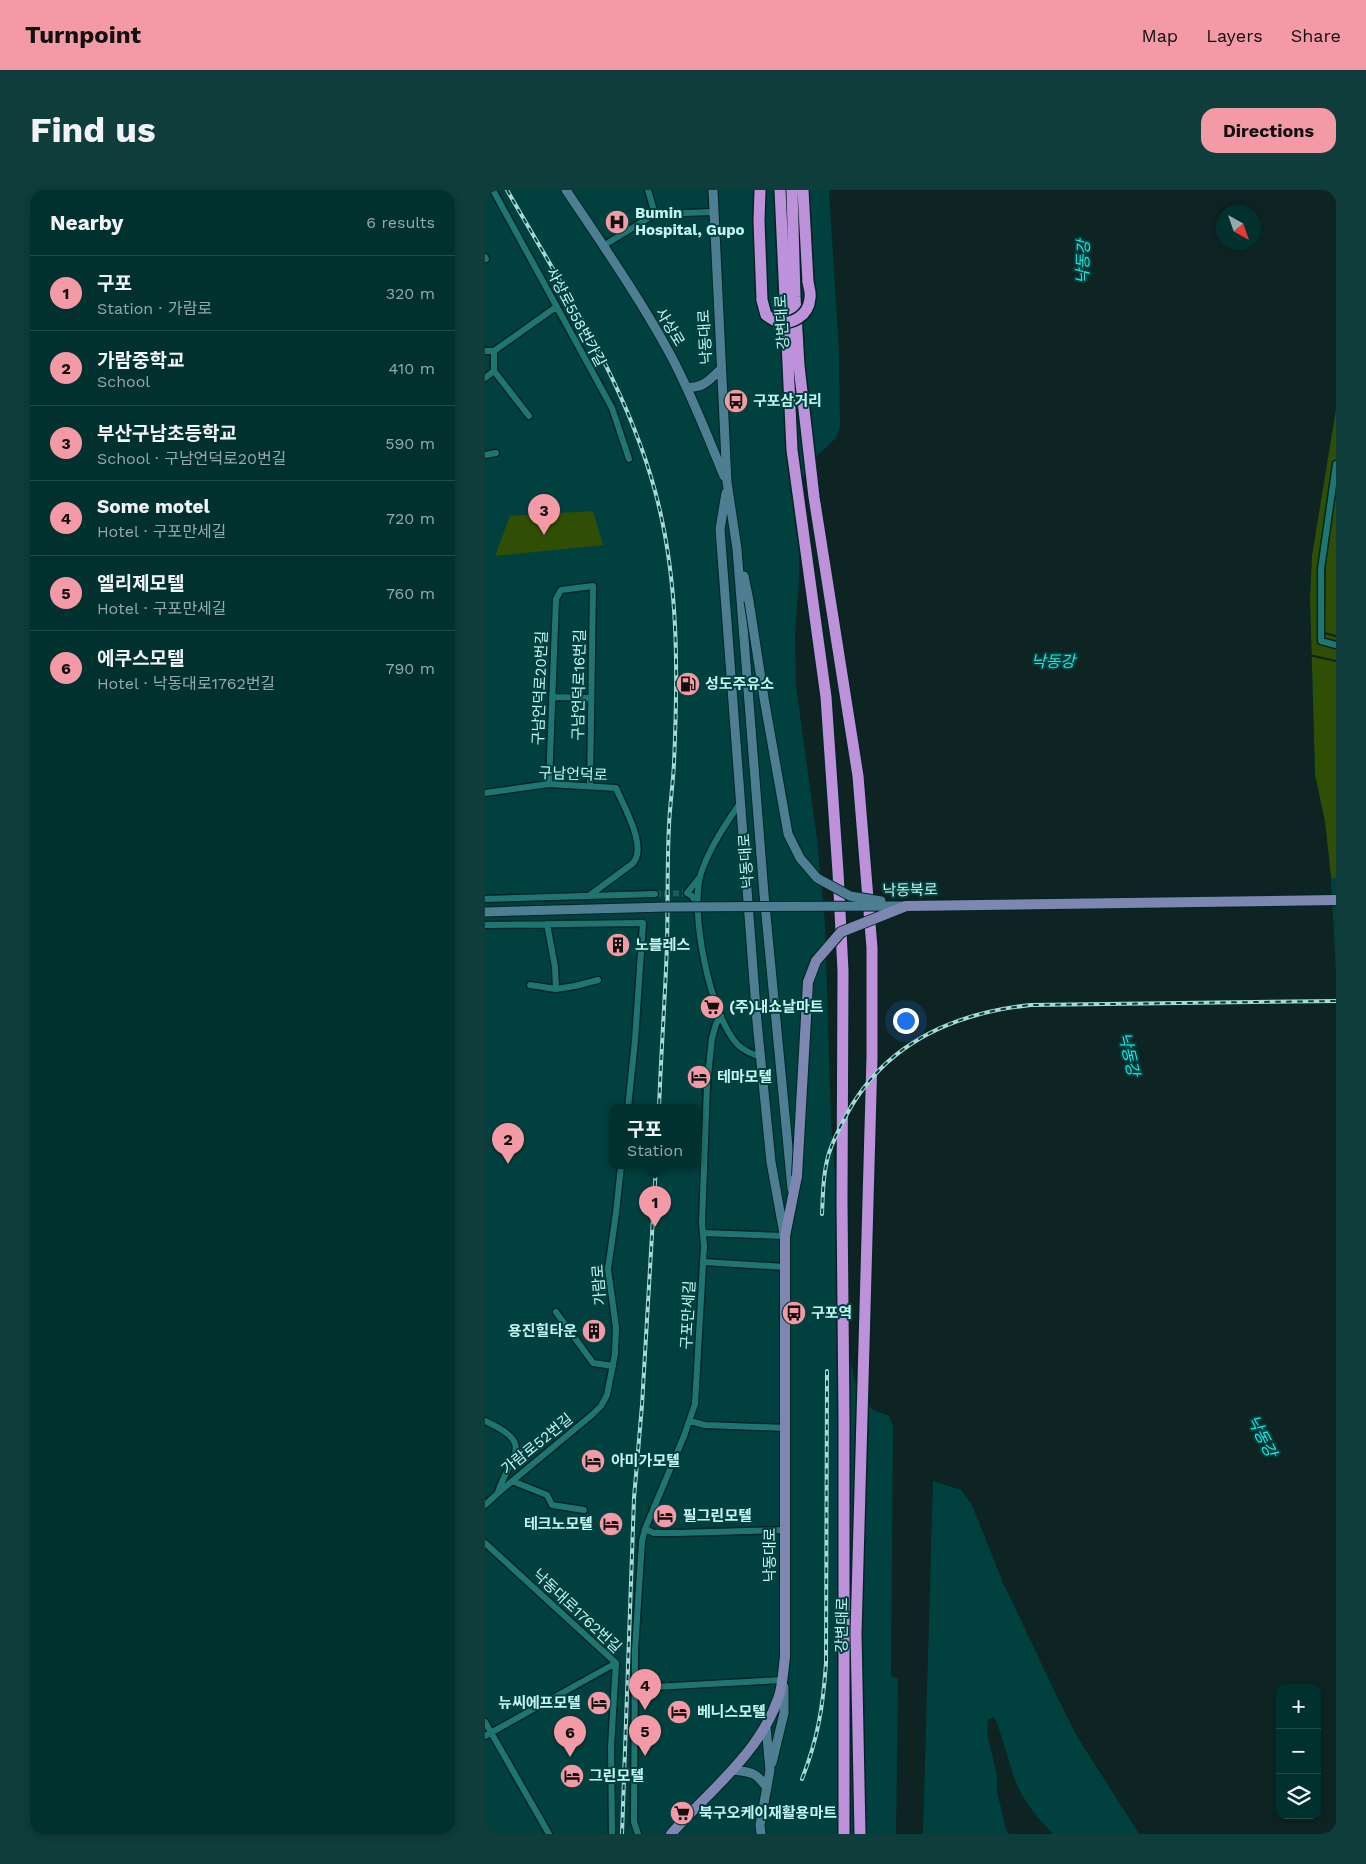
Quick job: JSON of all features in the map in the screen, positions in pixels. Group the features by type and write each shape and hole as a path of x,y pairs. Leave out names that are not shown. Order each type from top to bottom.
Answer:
{"highway":[{"path":"759,190 762,300 766,315 775,321 791,322 808,309 810,298 803,190"},
{"name":"강변대로","path":"780,190 792,450 826,697 839,872 843,971 844,1834"},
{"name":"강변대로","path":"792,190 797,336 814,497 858,776 872,948 872,1057 856,1633 861,1834"}],"main road":[{"name":"사상로","path":"566,190 657,331 687,387 727,482"},
{"name":"낙동대로","path":"713,190 727,482 737,550 764,894 793,1194 785,1236"},
{"path":"687,387 696,388 702,386 721,369"},
{"name":"낙동대로","path":"665,1834 674,1830 733,1770 766,1727 779,1697 785,1657 785,1236 771,1162 741,803 720,529 727,482"},
{"path":"727,482 788,834 800,858 817,878 850,896 906,906"},
{"name":"낙동북로","path":"485,912 667,907 906,906 1336,900"},
{"path":"785,1236 797,1176 808,982 816,961 841,932 906,906"},
{"path":"761,1834 760,1825 770,1770 784,1712 783,1675"},
{"path":"766,1727 770,1770"},
{"path":"733,1770 756,1774 767,1788"}],"street":[{"name":"사상로558번가길","path":"493,190 612,408 629,459"},
{"path":"648,190 655,214"},
{"path":"603,246 655,214 714,212"},
{"path":"485,351 494,351 556,307"},
{"path":"494,351 494,370 529,416"},
{"path":"485,378 494,370"},
{"path":"485,455 496,453"},
{"path":"1336,464 1321,568 1321,641 1336,645"},
{"name":"구남언덕로20번길","path":"549,784 556,599 561,590 593,586"},
{"name":"구남언덕로16번길","path":"590,786 593,586"},
{"path":"552,697 591,698"},
{"name":"구남언덕로","path":"485,793 549,784 615,788 637,839 639,855 633,864 590,895"},
{"path":"697,904 692,896 687,894 701,874 718,834 741,803"},
{"path":"701,874 697,904 699,935 705,965 721,1016 737,1044 745,1051 761,1057"},
{"path":"485,899 655,894"},
{"path":"485,925 643,923 636,1032 628,1104"},
{"path":"547,924 555,967 556,988"},
{"path":"530,985 556,988 575,986 598,980"},
{"name":"구포만세길","path":"638,1834 634,1822 635,1650 642,1541 645,1529 690,1421 695,1395 703,1262 702,1223 707,1085 712,1038 721,1016"},
{"name":"가람로","path":"604,1401 610,1385 615,1354 616,1327 608,1269 617,1213 621,1169"},
{"path":"703,1233 785,1236"},
{"path":"703,1262 785,1267"},
{"path":"556,1312 593,1363 613,1366"},
{"name":"가람로52번길","path":"485,1505 593,1414 604,1401"},
{"path":"485,1420 506,1432 516,1446 515,1457 503,1477 497,1493"},
{"path":"690,1421 705,1424 785,1428"},
{"path":"512,1481 547,1495 552,1505 585,1510"},
{"path":"645,1529 654,1533 677,1534 785,1530"},
{"name":"낙동대로1762번길","path":"485,1543 616,1663 611,1747 612,1834"},
{"path":"488,1734 616,1663"},
{"path":"636,1688 783,1675"},
{"path":"485,1722 488,1734 549,1834"}],"green space":[{"path":"1336,409 1336,878 1331,878 1325,822 1315,775 1310,598 1312,555"},
{"path":"593,511 603,545 495,556 510,516"}],"water":[{"name":"낙동강","path":"829,190 1336,190 1336,409 1312,555 1310,598 1315,775 1325,822 1331,878 1336,975 1336,1834 1139,1834 1078,1738 1064,1711 1003,1583 972,1505 961,1490 933,1481 923,1834 896,1834 898,1679 891,1676 893,1426 889,1416 873,1410 860,1394 854,1379 847,1339 831,1121 825,923 817,839 796,686 795,635 799,579 801,481 816,457 836,438 840,427 839,353"},
{"path":"994,1717 1022,1795 1031,1809 1053,1834 1009,1834 1006,1829 997,1792 997,1776 987,1733 988,1720"}],"waterway":[{"path":"1325,563 1324,633 1336,636"},
{"path":"1309,655 1336,661"}],"tunnel":[{"path":"655,894 687,893"}],"railway":[{"path":"507,190 591,336 627,412 643,451 655,491 669,558 675,626 676,695 674,763 669,825 667,945 659,1104"},
{"path":"822,1214 824,1176 829,1153 845,1117 864,1088 882,1067 903,1049 926,1035 950,1024 976,1015 1031,1005 1336,1001"},
{"path":"622,1834 634,1498 642,1405 656,1169"},
{"path":"802,1779 819,1722 826,1663 827,1371"}],"place":[{"name":"Bumin Hospital, Gupo","path":"617,222"},
{"name":"구포삼거리","path":"736,401"},
{"name":"부산구남초등학교","path":"544,535"},
{"name":"성도주유소","path":"688,684"},
{"name":"노블레스","path":"618,945"},
{"name":"(주)내쇼날마트","path":"712,1007"},
{"name":"테마모텔","path":"699,1077"},
{"name":"가람중학교","path":"508,1164"},
{"name":"구포","path":"655,1227"},
{"name":"구포역","path":"794,1313"},
{"name":"용진힐타운","path":"594,1331"},
{"name":"아미가모텔","path":"593,1461"},
{"name":"필그린모텔","path":"665,1516"},
{"name":"테크노모텔","path":"611,1524"},
{"name":"뉴씨에프모텔","path":"599,1703"},
{"name":"Some motel","path":"645,1710"},
{"name":"베니스모텔","path":"679,1712"},
{"name":"엘리제모텔","path":"645,1756"},
{"name":"에쿠스모텔","path":"570,1757"},
{"name":"그린모텔","path":"572,1776"},
{"name":"북구오케이재활용마트","path":"682,1813"}]}
